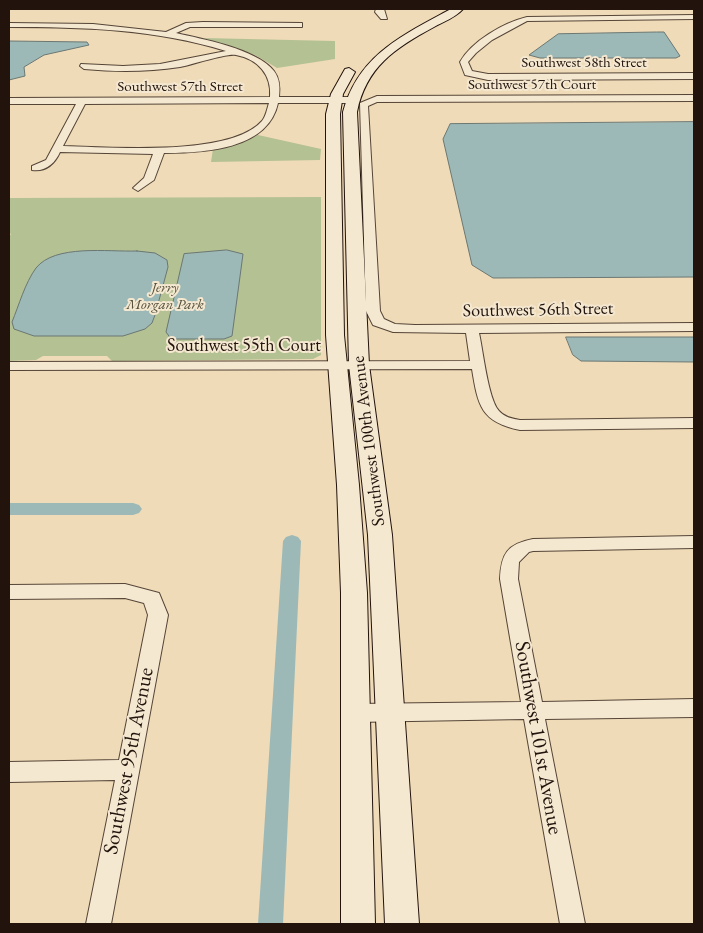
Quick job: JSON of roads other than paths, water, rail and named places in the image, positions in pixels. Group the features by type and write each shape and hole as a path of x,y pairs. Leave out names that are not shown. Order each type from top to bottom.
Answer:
{"main road":[{"name":"Southwest 100th Avenue","path":"344,100 342,83 361,60 396,35 442,9"},
{"name":"Southwest 100th Avenue","path":"358,924 348,365 333,114 362,78 383,56 458,9"},
{"name":"Southwest 100th Avenue","path":"348,365 379,527 402,924"}],"street":[{"path":"380,9 379,12 384,17"},
{"name":"Southwest 58th Street","path":"694,17 528,19 519,22 469,53 465,58 465,67 468,73 488,77 694,76"},
{"path":"167,34 189,25 203,24 299,25"},
{"path":"9,25 108,27 167,34 234,52 269,70 275,81 274,100 271,114 266,124 248,136 233,141 200,148 58,149"},
{"path":"84,66 176,67 234,52"},
{"name":"Southwest 57th Court","path":"383,325 375,318 373,311 363,105 371,100 694,98"},
{"name":"Southwest 57th Street","path":"9,101 344,100"},
{"path":"36,168 50,162 82,101"},
{"path":"138,188 149,180 160,149"},
{"name":"Southwest 56th Street","path":"383,325 403,329 472,330 694,327"},
{"path":"472,330 488,408 498,418 520,425 694,423"},
{"name":"Southwest 55th Court","path":"9,366 479,365"},
{"name":"Southwest 101st Avenue","path":"572,924 509,579 510,560 515,552 523,547 549,543 694,542"},
{"name":"Southwest 95th Avenue","path":"9,592 125,591 152,598 158,615 98,924"},
{"path":"355,713 694,708"},
{"path":"9,772 127,770"}],"water":[{"path":"664,32 680,56 676,58 540,58 529,55 558,34"},
{"path":"9,41 87,42 89,45 44,55 24,67 25,76 9,80"},
{"path":"694,122 694,277 493,278 472,265 443,139 450,124"},
{"path":"97,250 155,253 167,260 168,267 155,315 152,323 145,329 123,336 34,336 14,329 12,322 25,287 36,268 45,260 69,252"},
{"path":"227,250 243,254 232,336 224,339 171,339 166,332 184,254"},
{"path":"566,337 694,337 694,362 581,361 573,355"}],"waterway":[{"path":"9,509 133,509"},
{"path":"270,924 292,541"}],"park label":[{"name":"Jerry Morgan Park","path":"165,296"}]}
